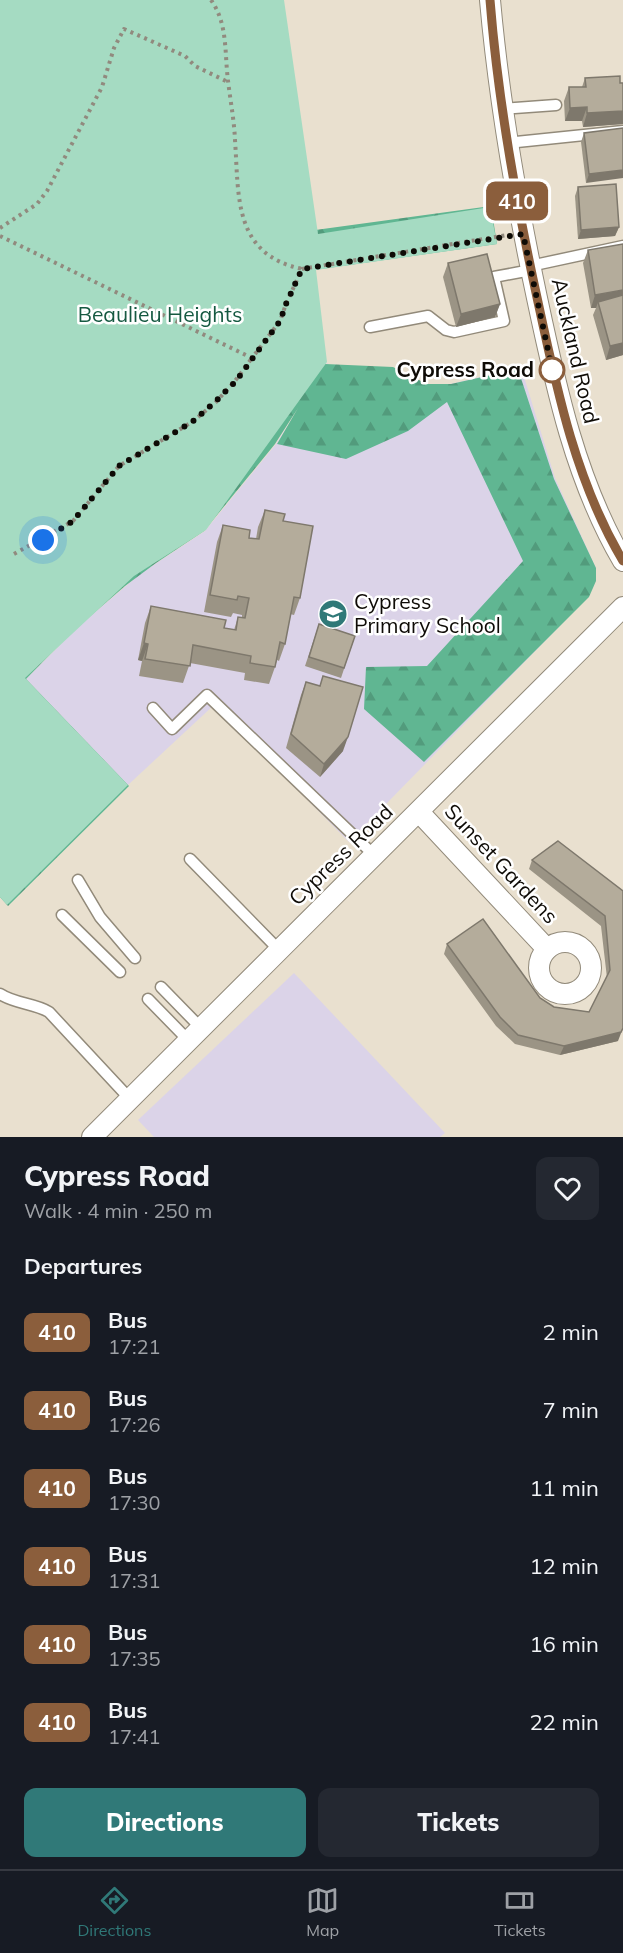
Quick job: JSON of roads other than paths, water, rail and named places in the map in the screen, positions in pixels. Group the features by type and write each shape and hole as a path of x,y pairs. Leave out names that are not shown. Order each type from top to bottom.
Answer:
{"street":[{"name":"Auckland Road","path":"490,0 501,109 523,234 558,396 599,515 623,561"},
{"name":"Cypress Road","path":"101,1134 130,1099 194,1033 375,856 623,607"},
{"name":"Sunset Gardens","path":"419,812 547,949"}],"lane":[{"path":"501,109 556,105"},
{"path":"507,143 623,131"},
{"path":"370,327 428,316 446,330 454,332 504,321 494,277 623,246"},
{"path":"153,708 172,729 207,695 375,856"},
{"path":"190,859 279,950"},
{"path":"78,880 100,917 135,958"},
{"path":"62,915 120,972"},
{"path":"160,987 194,1033"},
{"path":"0,994 8,999 49,1012 130,1099"},
{"path":"148,999 194,1033"}],"place":[{"name":"Cypress Road","path":"552,370"},
{"name":"Cypress Primary School","path":"333,614"}],"park label":[{"name":"Beaulieu Heights","path":"160,315"}]}
